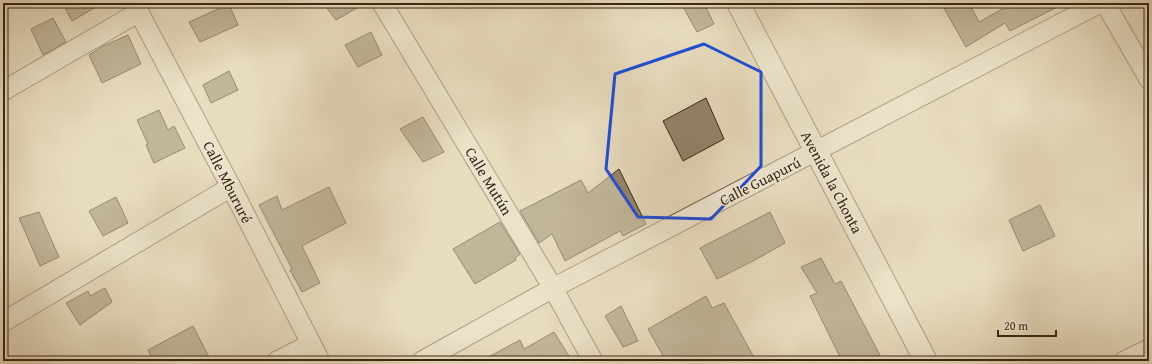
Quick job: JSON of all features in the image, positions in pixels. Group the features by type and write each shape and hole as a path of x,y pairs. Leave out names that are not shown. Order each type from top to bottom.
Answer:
{"street":[{"name":"Calle Mutún","path":"382,3 553,288 594,361"},
{"name":"Avenida la Chonta","path":"738,3 926,361"},
{"name":"Calle Guapurú","path":"422,361 553,288 1100,3"},
{"path":"1105,3 1149,80"},
{"path":"3,91 137,7"},
{"name":"Calle Mbururé","path":"137,7 320,361"},
{"path":"3,322 231,187"},
{"path":"277,361 311,344"},
{"path":"1124,361 1149,349"}],"highlighted area":[{"path":"704,44 761,72 761,166 711,219 638,217 606,169 615,74"}],"building":[{"path":"62,3 103,3 72,21"},
{"path":"323,3 366,3 336,20"},
{"path":"681,3 704,3 714,24 697,32"},
{"path":"941,3 969,3 979,22 1013,3 1065,3 1010,31 1005,23 966,47"},
{"path":"229,4 238,25 200,42 189,22"},
{"path":"53,18 66,42 43,55 31,29"},
{"path":"371,32 382,55 358,67 345,45"},
{"path":"128,35 141,64 102,83 89,55 103,46"},
{"path":"229,71 238,90 211,103 203,85"},
{"path":"706,98 724,139 683,161 663,121"},
{"path":"159,110 168,130 174,126 185,148 154,163 146,145 148,144 137,120"},
{"path":"423,117 444,152 423,162 400,129"},
{"path":"619,169 646,224 623,236 620,231 565,261 552,234 539,243 520,211 581,180 588,193"},
{"path":"329,187 346,223 302,246 320,283 302,292 290,270 292,269 259,205 277,196 282,210"},
{"path":"116,197 128,223 103,236 89,211"},
{"path":"1040,205 1055,236 1023,251 1009,220"},
{"path":"39,212 59,257 40,266 19,218"},
{"path":"770,212 785,243 717,279 700,248"},
{"path":"500,222 520,254 515,258 516,260 475,284 453,249"},
{"path":"821,258 835,284 841,281 883,361 842,361 810,296 817,293 801,267"},
{"path":"105,288 112,302 80,325 66,303 88,291 90,296"},
{"path":"706,296 712,308 724,303 756,361 666,361 648,329"},
{"path":"621,306 638,341 623,347 605,316"},
{"path":"193,326 211,361 153,361 148,350"},
{"path":"554,332 572,361 481,361 520,340 524,349"}]}
